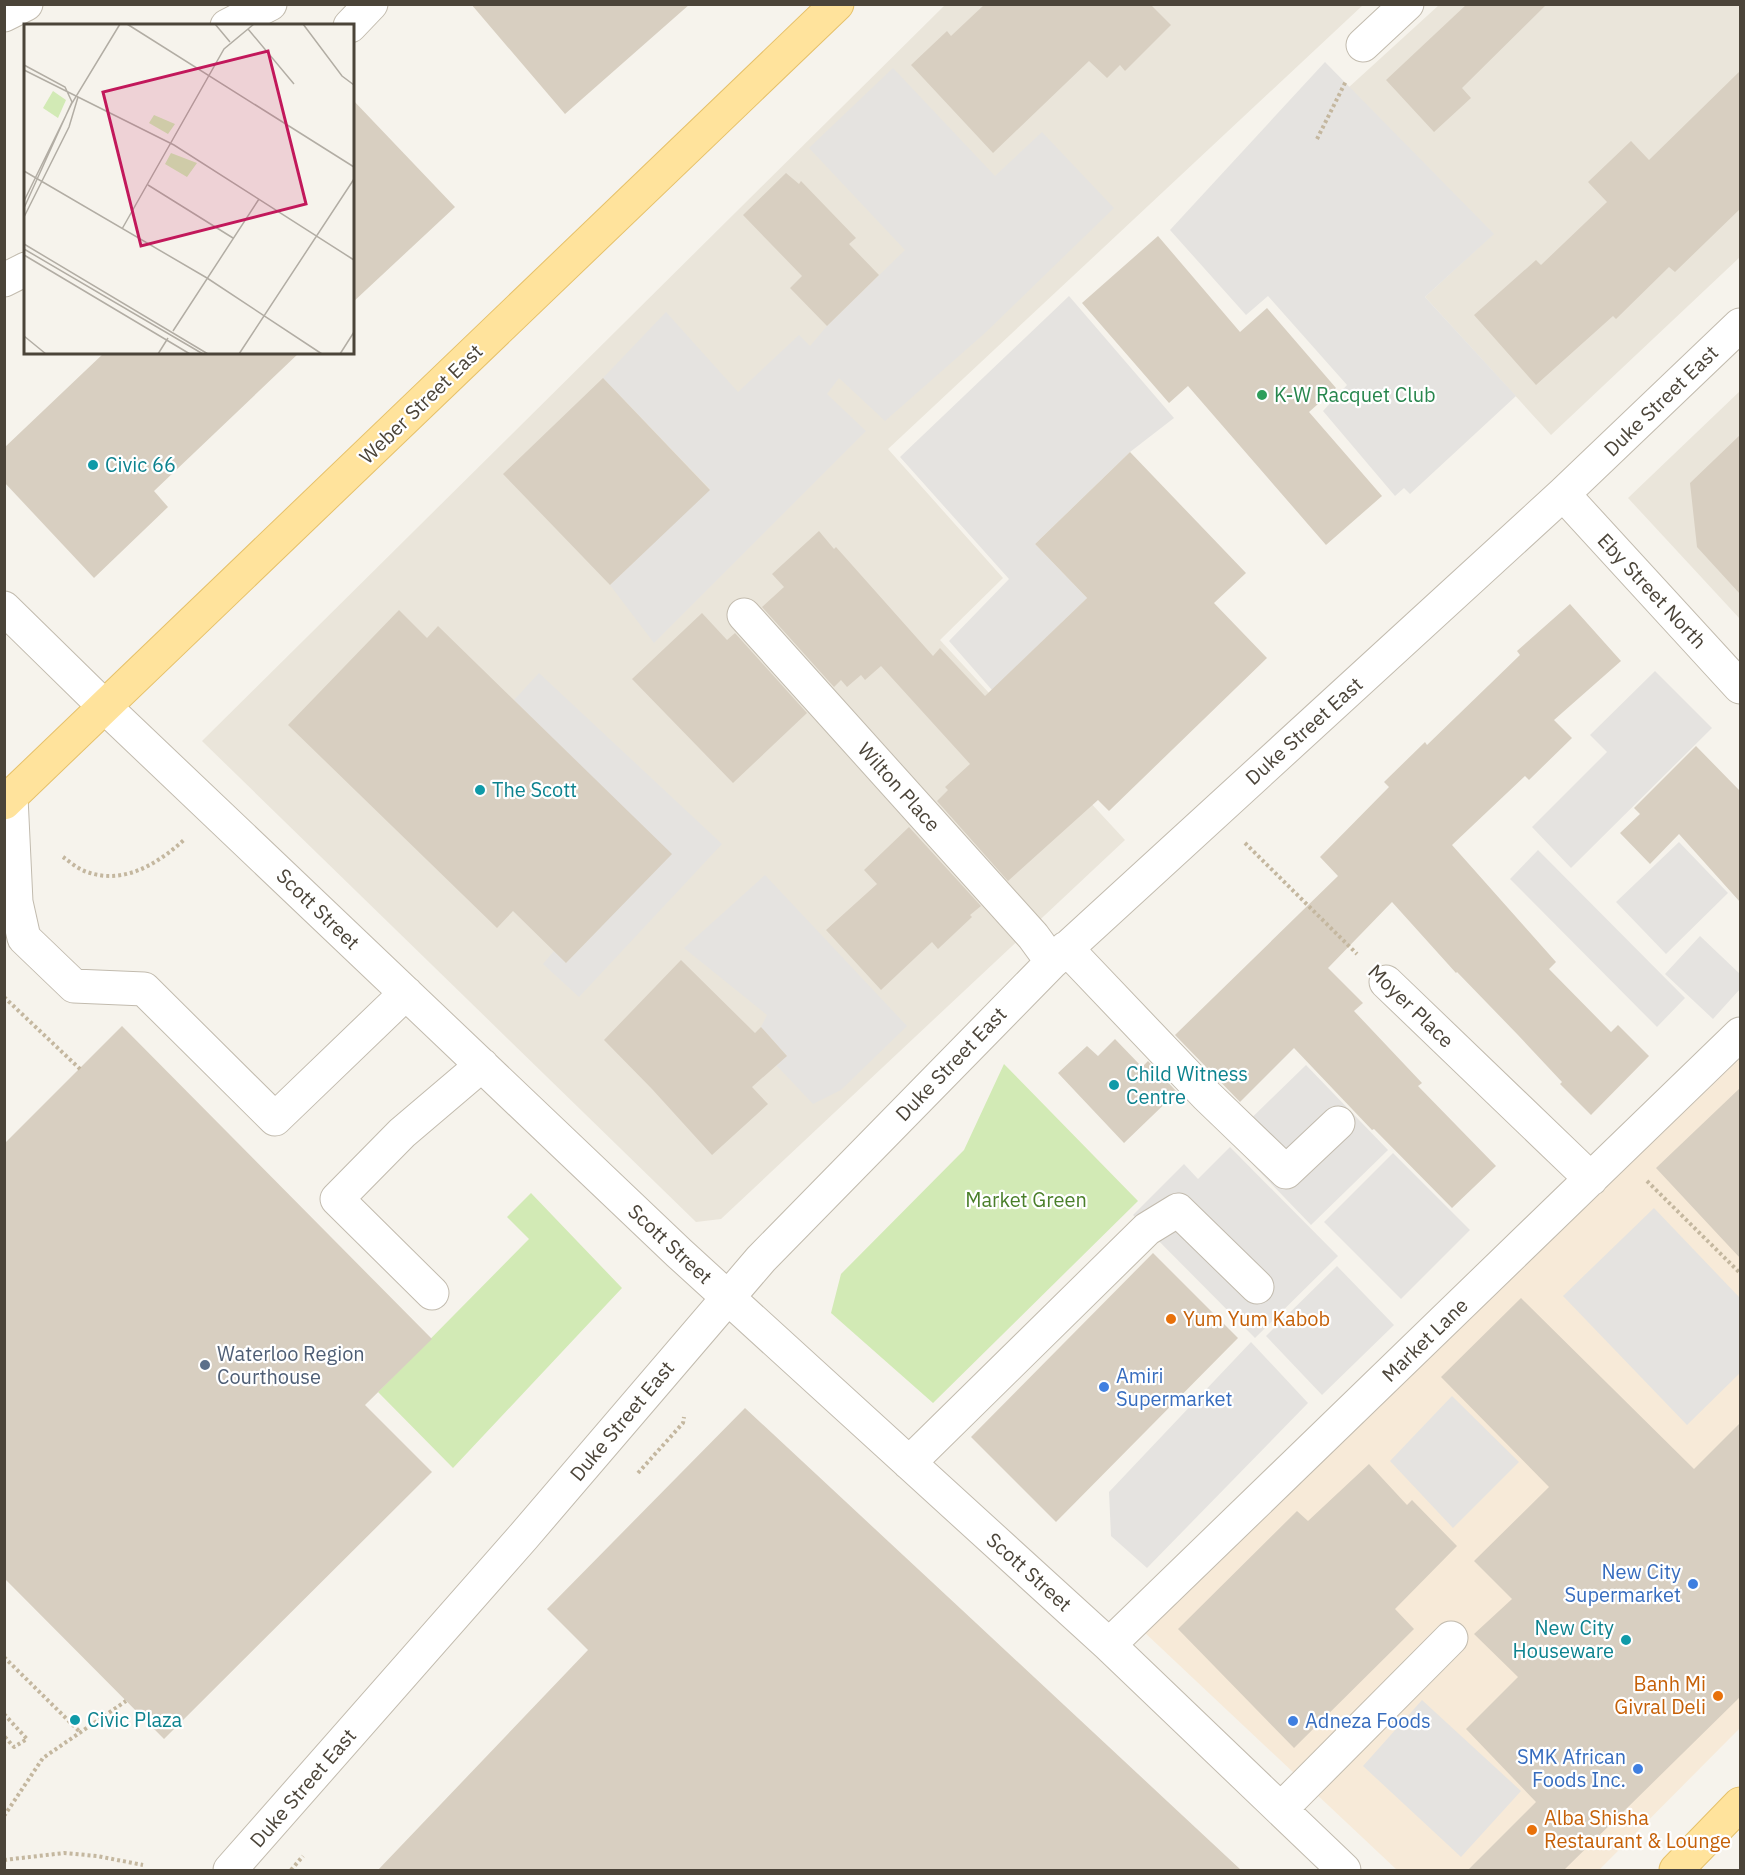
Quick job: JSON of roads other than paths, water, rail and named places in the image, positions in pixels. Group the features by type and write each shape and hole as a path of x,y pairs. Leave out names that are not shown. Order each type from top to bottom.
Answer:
{"main road":[{"name":"Weber Street East","path":"8,800 837,4"},
{"path":"1676,1870 1740,1804"}],"street":[{"path":"4,15 26,4"},
{"path":"231,24 270,4"},
{"path":"352,24 371,4"},
{"path":"1363,45 1407,4"},
{"path":"4,280 24,270"},
{"name":"Duke Street East","path":"230,1870 523,1537 761,1258 1059,955 1563,494 1740,325"},
{"name":"Eby Street North","path":"1563,494 1740,687"},
{"name":"Scott Street","path":"4,608 105,707 728,1298 1109,1645 1344,1870"},
{"name":"Wilton Place","path":"744,615 1033,936 1059,955 1286,1172 1338,1123"},
{"path":"8,800 16,902 24,938 74,986 144,989 275,1119 406,993"},
{"name":"Moyer Place","path":"1386,981 1590,1179"},
{"name":"Market Lane","path":"1109,1645 1740,1034"},
{"path":"432,1293 338,1198 402,1133 482,1065"},
{"path":"909,1463 1147,1229 1178,1210 1257,1287"},
{"path":"1281,1809 1451,1638"}],"place":[{"name":"K-W Racquet Club","path":"1262,395"},
{"name":"Civic 66","path":"93,465"},
{"name":"The Scott","path":"480,790"},
{"name":"Child Witness Centre","path":"1114,1085"},
{"name":"Yum Yum Kabob","path":"1171,1319"},
{"name":"Waterloo Region Courthouse","path":"205,1365"},
{"name":"Amiri Supermarket","path":"1104,1387"},
{"name":"New City Supermarket","path":"1693,1584"},
{"name":"New City Houseware","path":"1626,1640"},
{"name":"Banh Mi Givral Deli","path":"1718,1696"},
{"name":"Civic Plaza","path":"75,1720"},
{"name":"Adneza Foods","path":"1293,1721"},
{"name":"SMK African Foods Inc.","path":"1638,1769"},
{"name":"Alba Shisha Restaurant & Lounge","path":"1532,1830"}],"park label":[{"name":"Market Green","path":"1026,1200"}]}
